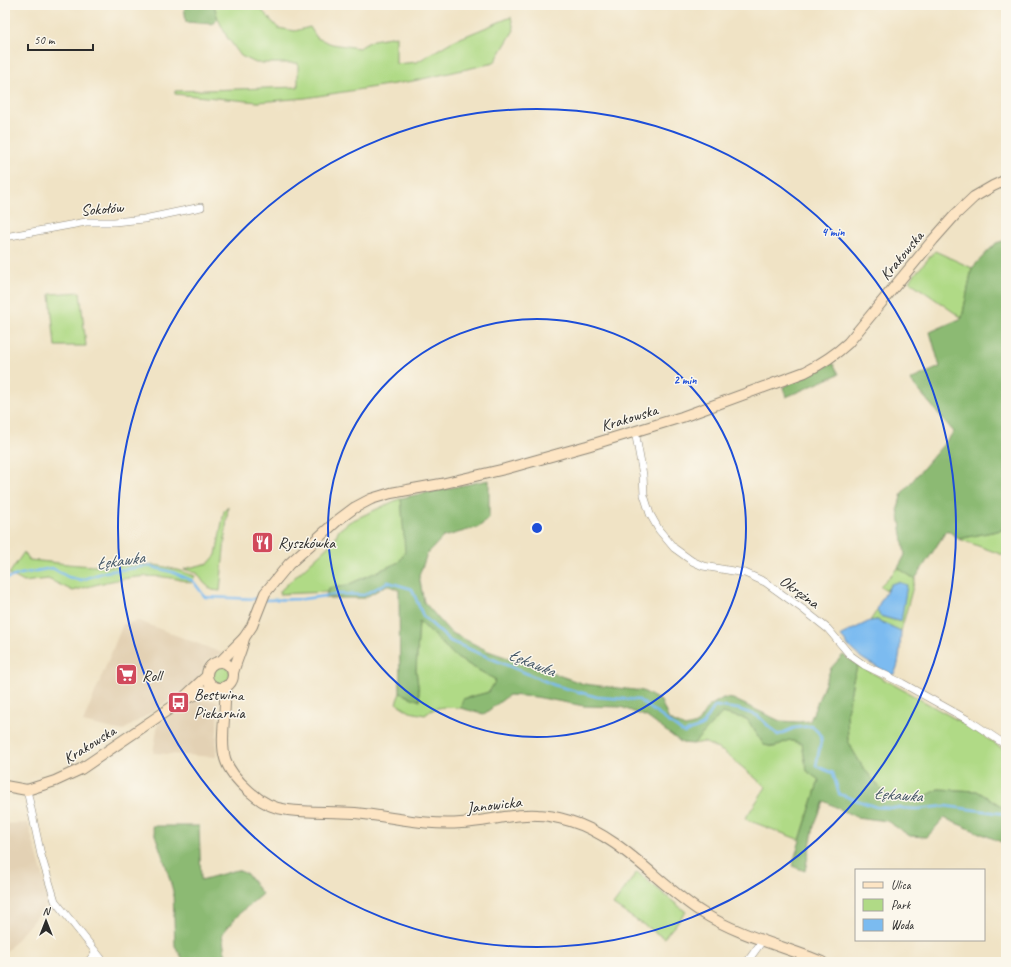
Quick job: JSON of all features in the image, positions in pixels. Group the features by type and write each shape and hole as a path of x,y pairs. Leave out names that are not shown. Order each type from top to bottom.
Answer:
{"street":[{"name":"Krakowska","path":"233,673 236,661 242,650 244,638 265,593 289,564 338,520 371,499 391,493 441,484 505,469 635,431 688,415 805,372 831,357 848,343 956,214 974,197 1006,180"},
{"name":"Sokołów","path":"5,237 86,222 114,222 144,219 201,207"},
{"name":"Okrężna","path":"635,431 643,475 644,495 650,514 659,530 674,548 692,561 703,566 745,573 765,582 828,629 850,655 864,665 902,683 970,721 1006,745"},
{"name":"Krakowska","path":"220,662 244,638"},
{"path":"220,662 224,662 230,666 233,673 231,681 226,686 219,688 209,683 207,676 210,666 213,663 220,662"},
{"name":"Krakowska","path":"5,786 27,790 55,781 80,769 181,700 195,685 207,676"},
{"name":"Janowicka","path":"226,686 222,742 224,757 230,771 237,781 262,801 275,807 288,810 361,814 419,823 461,823 536,814 572,822 608,839 702,912 729,927 822,962"},
{"name":"Krakowska","path":"181,700 215,687"},
{"path":"27,790 41,855 55,900 104,962"},
{"path":"747,962 763,940"},
{"path":"88,962 96,952"}],"shaded area":[{"path":"139,621 222,653 206,661 198,680 122,731 83,722 123,624"},
{"path":"192,700 218,701 216,757 153,753 158,724"},
{"path":"28,823 50,901 5,953 5,824"}],"green space":[{"path":"121,5 184,5 152,8"},
{"path":"184,5 214,5 218,19 212,24 186,22"},
{"path":"214,5 257,5 278,28 295,31 310,27 317,38 332,44 359,48 373,40 396,36 396,64 417,62 451,42 511,17 514,30 494,63 413,81 305,98 258,102 175,94 175,91 298,87 298,63 256,63 241,56 227,37 218,19"},
{"path":"1006,240 1006,529 959,539 947,530 915,579 898,568 905,555 898,508 902,493 954,432 910,380 940,367 930,332 962,318 972,268 996,243"},
{"path":"935,251 972,268 962,318 909,281"},
{"path":"80,292 86,346 55,346 50,294"},
{"path":"833,363 839,374 786,397 783,387"},
{"path":"489,480 489,518 479,527 443,537 427,554 419,576 424,602 450,632 488,651 584,684 643,691 661,701 669,720 685,727 697,724 708,707 723,698 733,699 780,721 810,721 831,668 843,655 858,665 853,680 847,712 848,742 862,766 889,799 918,801 938,789 977,791 1006,809 1006,844 944,818 927,837 910,836 887,821 856,817 824,801 814,826 805,871 792,866 819,780 807,771 802,744 789,740 774,747 764,745 747,719 722,713 693,744 682,743 647,717 621,707 584,706 536,697 509,695 484,714 460,708 463,699 489,692 496,680 457,658 419,621 416,670 420,701 400,693 399,590 387,585 364,598 325,598 329,588 345,586 399,562 405,552 401,498"},
{"path":"401,498 406,552 399,562 345,586 329,588 327,592 279,594 281,590 334,541 338,531 349,522"},
{"path":"228,507 220,591 212,590 204,583 197,573 184,569 209,563 216,555 224,511"},
{"path":"1006,529 1006,552 1003,555 959,539"},
{"path":"24,552 29,560 93,566 141,564 154,565 175,569 195,576 191,583 176,579 147,576 102,583 73,591 48,579 24,582 9,574"},
{"path":"898,568 915,579 901,631 877,620 870,621 877,610 880,616 901,622 891,584 886,591 880,586"},
{"path":"419,621 457,658 496,680 489,692 463,699 460,708 437,708 425,715 410,712 396,703 400,693 420,701 416,670"},
{"path":"220,664 227,667 230,674 227,681 220,684 213,681 210,674 213,667"},
{"path":"858,665 970,727 1006,751 1006,809 977,791 938,789 918,801 889,799 862,766 848,742 847,712 853,680"},
{"path":"722,713 747,719 764,745 774,747 789,740 802,744 807,771 819,780 800,840 745,819 766,787 724,752 704,742 693,744"},
{"path":"152,826 199,826 201,880 237,870 247,874 262,894 240,913 222,934 225,953 232,962 184,961 175,946 173,891"},
{"path":"637,872 686,912 664,938 613,905"}],"water":[{"path":"898,582 907,585 901,622 880,616 877,610 891,584"},
{"path":"877,620 901,631 899,660 896,671 893,675 863,659 851,649 841,635 870,621"}],"waterway":[{"name":"Łękawka","path":"5,579 21,574 52,568 68,577 81,580 105,572 148,566 172,572 193,581 205,597 260,599"},
{"name":"Łękawka","path":"265,600 303,599 340,594 364,595 388,582 412,589 423,616 450,641 554,685 597,697 639,700 684,733 702,726 715,706 738,709 758,716 778,735 794,728 812,726 822,736 816,766 833,773 839,794 876,807 918,809 945,806 1006,814"}],"place":[{"name":"Ryszkówka","path":"263,542"},
{"name":"Roll","path":"126,675"},
{"name":"Bestwina Piekarnia","path":"178,703"}]}
